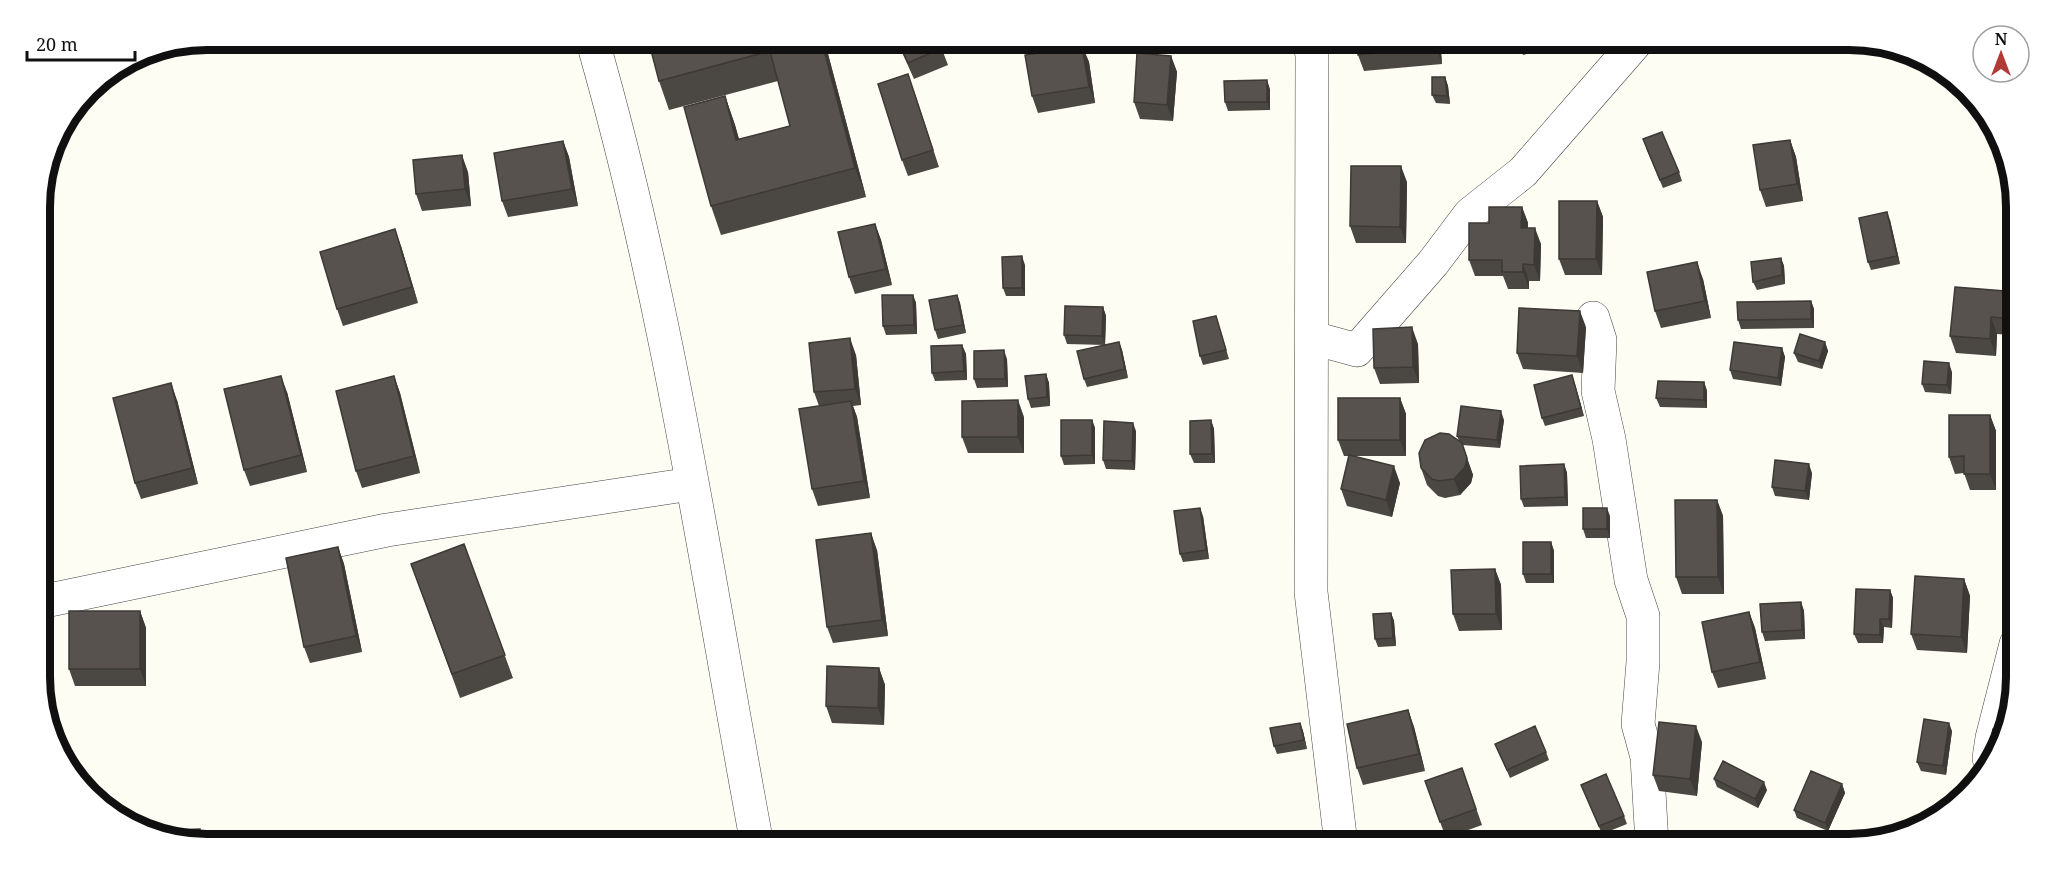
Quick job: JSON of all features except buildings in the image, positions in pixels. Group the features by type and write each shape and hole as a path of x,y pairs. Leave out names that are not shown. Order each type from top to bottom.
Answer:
{"street":[{"path":"595,50 618,131 661,323 755,834"},
{"path":"1311,50 1311,592 1340,833"},
{"path":"1312,338 1357,350 1433,263 1470,213 1523,172 1629,50"},
{"path":"1593,318 1599,340 1598,391 1609,440 1631,580 1643,616 1643,662 1638,724 1647,757 1652,833"},
{"path":"50,600 387,530 691,484"},
{"path":"1991,742 2005,687"}]}
